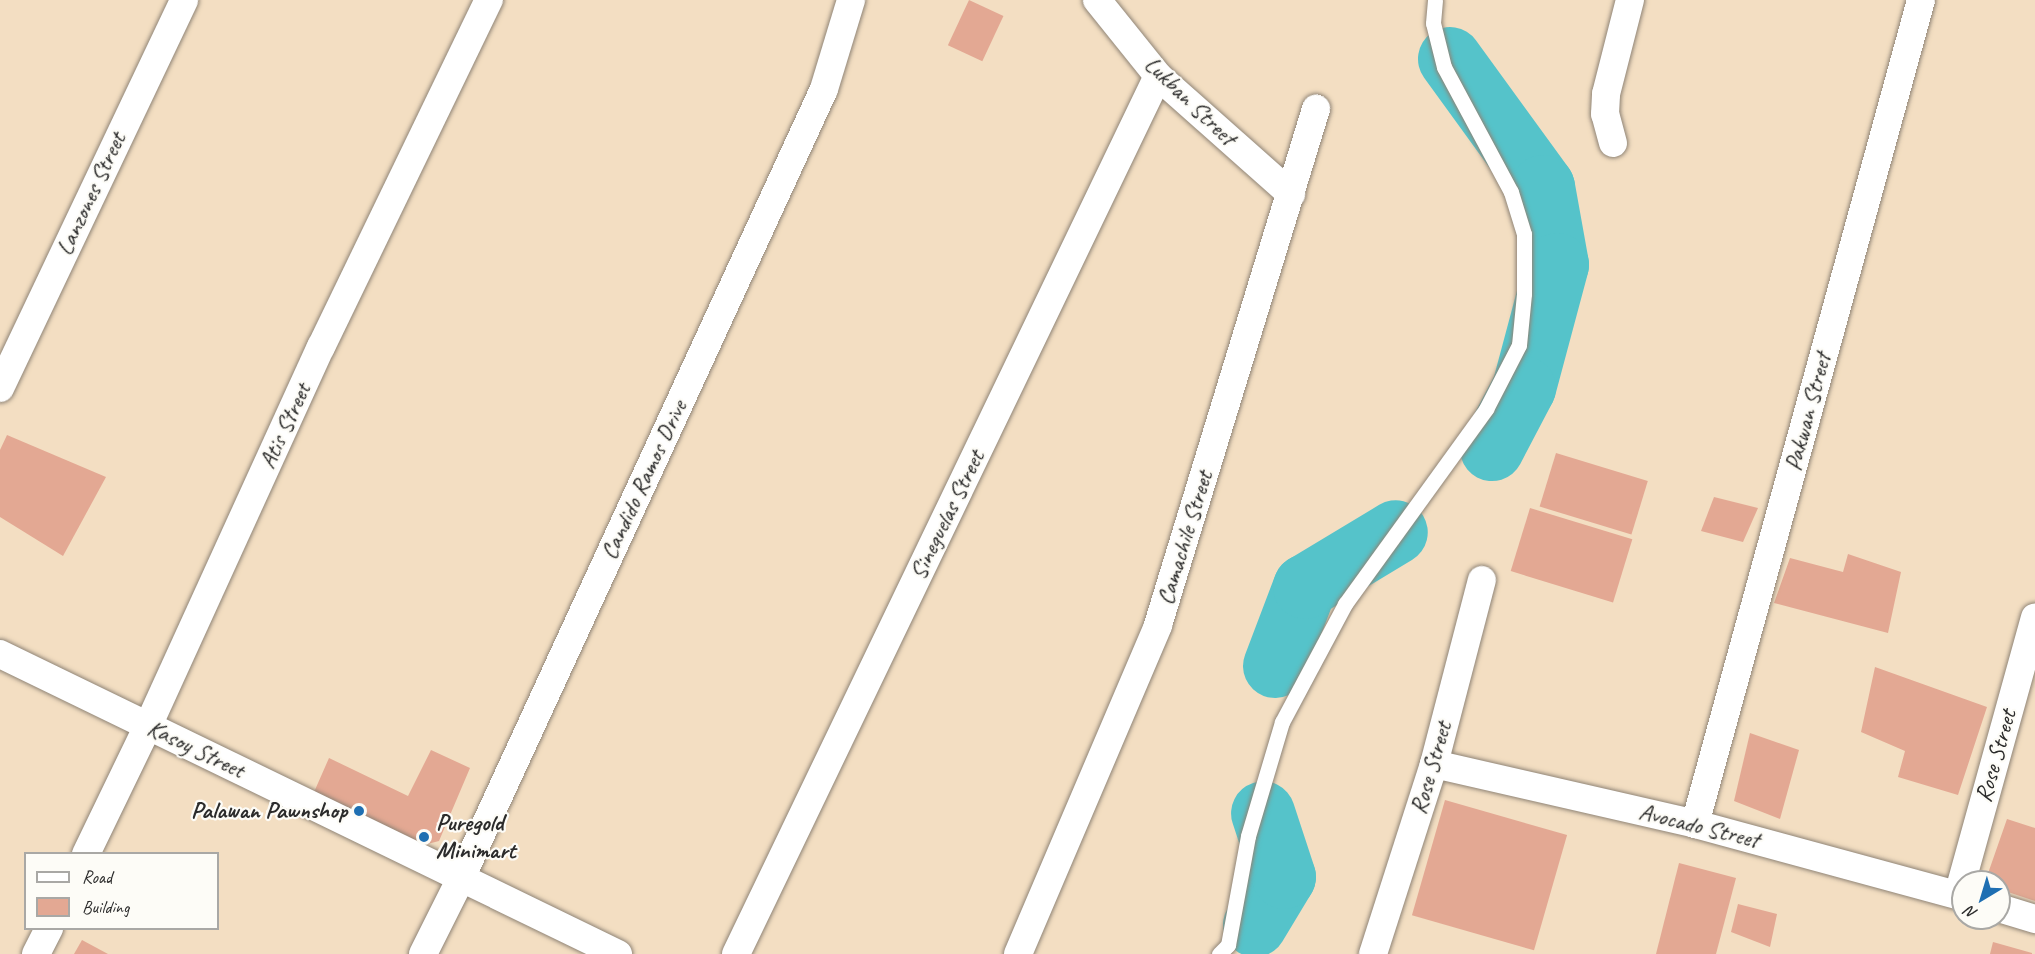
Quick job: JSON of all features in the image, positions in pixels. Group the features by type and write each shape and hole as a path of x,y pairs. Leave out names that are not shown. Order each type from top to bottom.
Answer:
{"street":[{"name":"Lanzones Street","path":"0,388 184,0"},
{"name":"Atis Street","path":"87,852 148,726 321,347 489,0"},
{"name":"Candido Ramos Drive","path":"423,954 461,878 824,89 851,0"},
{"name":"Lukban Street","path":"1097,0 1158,76 1291,194"},
{"path":"1613,144 1605,114 1606,94 1630,0"},
{"name":"Pakwan Street","path":"1695,824 1921,0"},
{"name":"Sineguelas Street","path":"736,954 1158,76"},
{"name":"Camachile Street","path":"1018,954 1158,625 1316,109"},
{"name":"Rose Street","path":"1373,954 1434,764 1482,580"},
{"name":"Rose Street","path":"1967,870 2035,618"},
{"name":"Kasoy Street","path":"0,654 618,954"},
{"name":"Avocado Street","path":"1434,764 1695,824 1951,894"},
{"path":"2011,912 2035,919"},
{"path":"36,954 48,930"}],"lane":[{"path":"1219,954 1228,945 1248,836 1282,722 1345,604 1486,409 1519,345 1524,294 1524,234 1510,192 1444,67 1433,23 1435,0"}],"building":[{"path":"969,0 1003,16 982,61 948,45"},
{"path":"7,435 106,477 63,556 0,517 0,450"},
{"path":"1556,453 1648,481 1631,535 1540,507"},
{"path":"1714,497 1758,508 1743,542 1701,531"},
{"path":"1530,508 1632,539 1613,602 1511,571"},
{"path":"1848,554 1901,572 1888,633 1774,603 1790,558 1843,572"},
{"path":"1875,667 1987,707 1958,795 1898,777 1905,751 1861,732"},
{"path":"1750,733 1799,750 1780,819 1734,801"},
{"path":"431,750 470,768 439,841 416,847 311,799 329,758 408,796"},
{"path":"1445,800 1567,835 1534,950 1412,915"},
{"path":"2007,819 2035,828 2035,901 2011,893 2011,870 1989,870"},
{"path":"1679,863 1736,878 1716,954 1656,954"},
{"path":"1738,904 1777,914 1770,947 1731,932"},
{"path":"82,940 108,954 74,954"},
{"path":"1993,942 2032,953 2032,954 1990,954"}],"waterway":[{"path":"1450,59 1543,187 1557,265 1524,388 1492,449"},
{"path":"1275,666 1305,587 1396,532"},
{"path":"1255,925 1284,877 1263,813"}],"place":[{"name":"Palawan Pawnshop","path":"359,811"},
{"name":"Puregold Minimart","path":"424,837"}]}
